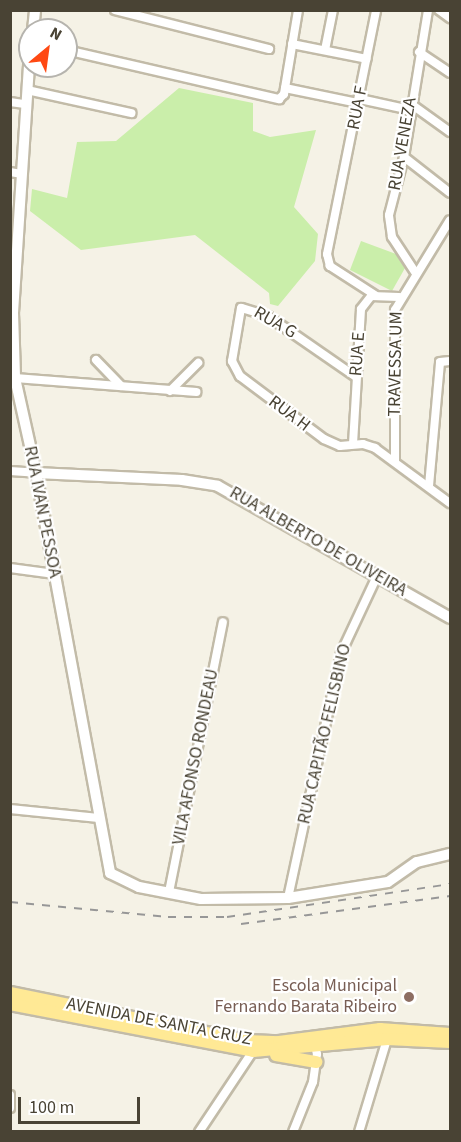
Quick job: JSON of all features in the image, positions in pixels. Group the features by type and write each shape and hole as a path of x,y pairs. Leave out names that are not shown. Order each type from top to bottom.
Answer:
{"main road":[{"name":"AVENIDA DE SANTA CRUZ","path":"10,993 246,1041 314,1043 387,1039 450,1042"},
{"name":"AVENIDA DE SANTA CRUZ","path":"10,1004 258,1052 380,1029 450,1034"},
{"path":"258,1052 316,1062"}],"street":[{"path":"115,10 269,49"},
{"path":"78,53 279,99 285,88 298,10"},
{"path":"326,50 333,10"},
{"name":"RUA F","path":"375,295 328,264 327,254 339,206 376,10"},
{"name":"RUA VENEZA","path":"415,272 389,227 404,157 410,107 428,10"},
{"path":"439,10 450,18"},
{"path":"292,44 367,59"},
{"path":"419,52 450,73"},
{"name":"RUA IVAN PESSOA","path":"28,78 16,173 14,390 36,473 106,863 110,873 124,882 169,892"},
{"path":"285,88 410,107 450,132"},
{"path":"27,90 131,113"},
{"path":"10,102 25,104"},
{"path":"404,157 450,193"},
{"name":"TRAVESSA UM","path":"395,461 393,332 399,297 450,220"},
{"path":"375,295 399,297"},
{"name":"RUA E","path":"353,444 361,309 375,295"},
{"name":"RUA G","path":"232,366 241,308 246,307 291,331 356,377"},
{"path":"96,360 121,386"},
{"path":"429,486 440,362 450,361"},
{"path":"170,392 198,363"},
{"name":"RUA H","path":"232,366 311,431 334,444 353,444 375,448 450,503"},
{"path":"15,378 170,392 196,392"},
{"path":"10,471 36,473"},
{"name":"RUA ALBERTO DE OLIVEIRA","path":"36,473 182,480 218,486 450,618"},
{"path":"10,568 55,574"},
{"name":"RUA CAPITÃO FELISBINO","path":"288,898 341,653 377,576"},
{"name":"VILA AFONSO RONDEAU","path":"169,892 223,622"},
{"path":"10,809 99,818"},
{"path":"169,892 222,901 288,898 388,882 402,875 417,862 450,854"},
{"path":"359,1131 387,1039"},
{"path":"293,1131 316,1062 314,1043"},
{"path":"199,1131 258,1052"},
{"path":"10,1095 10,1108"}],"green space":[{"path":"179,88 253,103 253,131 270,137 316,130 294,207 318,234 315,261 278,306 270,304 269,293 195,235 81,250 30,211 32,189 67,198 77,142 116,141"},
{"path":"361,241 396,254 405,268 392,291 350,270"}],"railway":[{"path":"10,902 168,917 227,917 450,884"},
{"path":"241,924 450,896"}],"place":[{"name":"Escola Municipal Fernando Barata Ribeiro","path":"409,997"}]}
